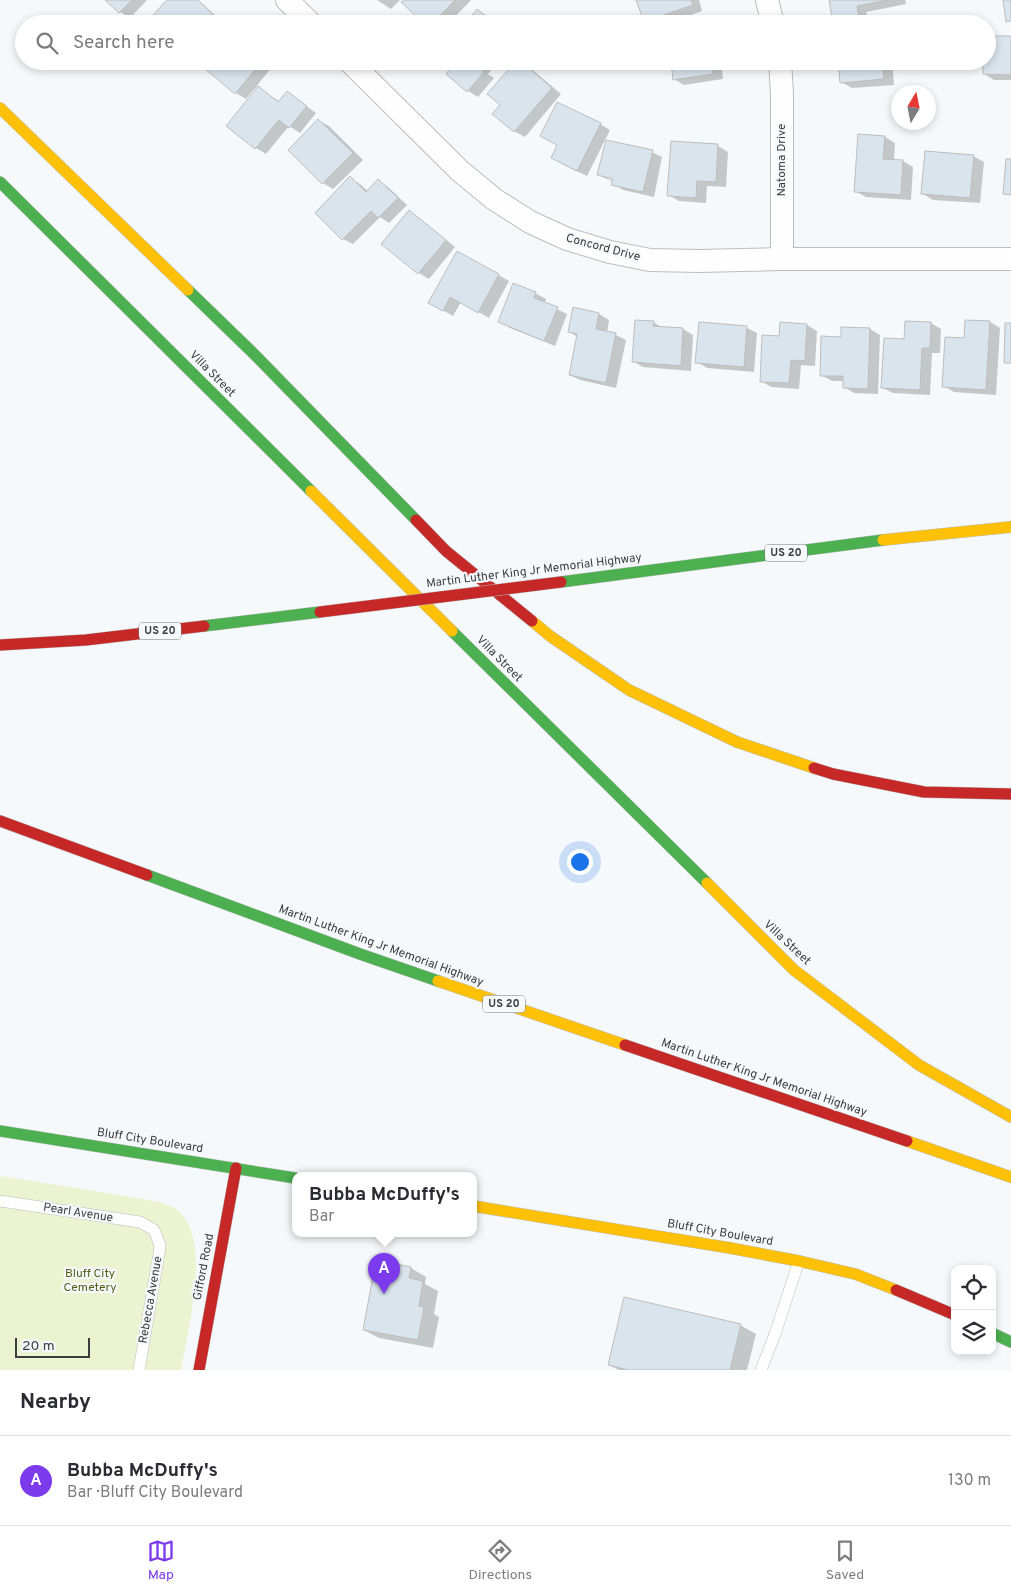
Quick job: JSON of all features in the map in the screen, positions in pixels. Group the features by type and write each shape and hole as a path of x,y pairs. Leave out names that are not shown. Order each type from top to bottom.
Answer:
{"main road":[{"path":"0,108 255,355 446,552 550,636 629,690 737,742 833,774 924,792 1011,794"},
{"name":"Villa Street","path":"0,182 794,970 919,1065 1011,1117"},
{"name":"Martin Luther King Jr Memorial Highway","path":"0,645 86,640 887,540 1011,528"},
{"name":"Martin Luther King Jr Memorial Highway","path":"0,821 360,954 1011,1176"},
{"name":"Bluff City Boulevard","path":"0,1131 292,1177"},
{"name":"Gifford Road","path":"199,1370 236,1168"},
{"name":"Bluff City Boulevard","path":"477,1207 799,1261 855,1274 908,1294 951,1313"},
{"path":"996,1335 1011,1342"}],"street":[{"path":"287,0 302,15"},
{"path":"767,0 771,15"},
{"name":"Concord Drive","path":"358,70 460,171 494,199 530,222 567,239 610,252 650,260 699,261 1011,259"},
{"name":"Natoma Drive","path":"781,70 782,259"}],"lane":[{"name":"Pearl Avenue","path":"0,1201 140,1222 154,1230"},
{"name":"Rebecca Avenue","path":"139,1370 160,1254 160,1245 154,1230"},
{"path":"761,1370 799,1261"}],"green space":[{"name":"Bluff City Cemetery","path":"0,1176 150,1200 172,1207 185,1219 193,1237 196,1258 192,1308 181,1370 0,1370"}],"building":[{"path":"105,0 132,0 119,13"},
{"path":"167,0 198,0 214,15 153,15"},
{"path":"404,0 455,0 441,15 415,15 401,2"},
{"path":"636,0 691,0 693,5 664,15 641,15"},
{"path":"829,0 888,0 857,6 858,15 832,15"},
{"path":"1003,0 1011,0 1011,21 1006,22"},
{"path":"477,9 484,15 472,15"},
{"path":"996,36 1011,36 1011,75 983,74 983,70 996,70"},
{"path":"206,70 255,70 235,94"},
{"path":"449,70 482,70 484,72 467,92 446,74"},
{"path":"508,70 531,70 552,88 514,132 492,114 500,105 487,94"},
{"path":"672,70 713,70 713,74 673,80"},
{"path":"839,70 883,70 884,79 840,83"},
{"path":"258,86 278,102 287,91 307,106 289,128 279,120 255,149 226,126"},
{"path":"557,102 601,123 577,171 551,158 557,145 540,136"},
{"path":"318,119 353,153 322,184 288,150"},
{"path":"858,134 885,136 883,159 903,160 901,195 854,192"},
{"path":"606,140 653,150 643,192 611,185 613,179 597,175"},
{"path":"671,141 718,144 716,182 697,181 696,198 667,196"},
{"path":"925,151 974,155 970,198 921,194"},
{"path":"1006,159 1011,159 1011,195 1003,194"},
{"path":"350,176 366,192 378,179 398,198 378,218 371,211 342,240 315,213"},
{"path":"409,210 446,240 418,274 381,244"},
{"path":"457,251 499,274 478,313 450,297 443,311 428,303"},
{"path":"513,283 536,292 534,298 558,307 544,341 498,322"},
{"path":"573,307 599,313 596,329 616,333 606,383 569,375 577,334 568,332"},
{"path":"635,320 654,321 653,326 683,328 681,366 632,362"},
{"path":"965,320 990,321 986,390 942,387 945,337 964,338"},
{"path":"905,321 931,322 930,348 922,348 920,390 881,388 884,338 904,339"},
{"path":"699,322 747,326 744,367 695,363"},
{"path":"780,322 807,324 805,361 791,360 789,383 760,382 762,335 779,336"},
{"path":"1005,323 1011,323 1011,363 1004,363"},
{"path":"841,327 870,328 868,389 843,388 843,376 820,376 821,336 841,337"},
{"path":"376,1260 411,1267 409,1278 423,1281 419,1306 424,1307 418,1340 363,1330"},
{"path":"624,1297 741,1324 730,1370 628,1370 608,1365"}],"traffic: fast":[{"path":"0,182 311,491"},
{"path":"188,290 255,355 416,520"},
{"path":"561,582 883,540"},
{"path":"204,626 320,612"},
{"path":"452,631 707,883"},
{"path":"147,875 438,981"},
{"path":"0,1131 292,1178"},
{"path":"996,1335 1011,1342"}],"traffic: slow":[{"path":"0,108 188,290"},
{"path":"311,491 452,631"},
{"path":"883,540 1011,527"},
{"path":"532,621 550,636 629,690 737,742 814,768"},
{"path":"707,883 794,970 919,1065 1011,1117"},
{"path":"438,981 625,1045"},
{"path":"907,1141 1011,1177"},
{"path":"477,1207 799,1261 855,1274 896,1290"}],"traffic: jam":[{"path":"416,520 446,551 532,621"},
{"path":"320,612 561,582"},
{"path":"0,645 86,640 204,626"},
{"path":"814,768 833,774 924,792 1011,794"},
{"path":"0,821 147,875"},
{"path":"625,1045 907,1141"},
{"path":"199,1370 236,1168"},
{"path":"896,1290 951,1313"}],"place":[{"name":"Bubba McDuffy's","path":"384,1294"}]}
